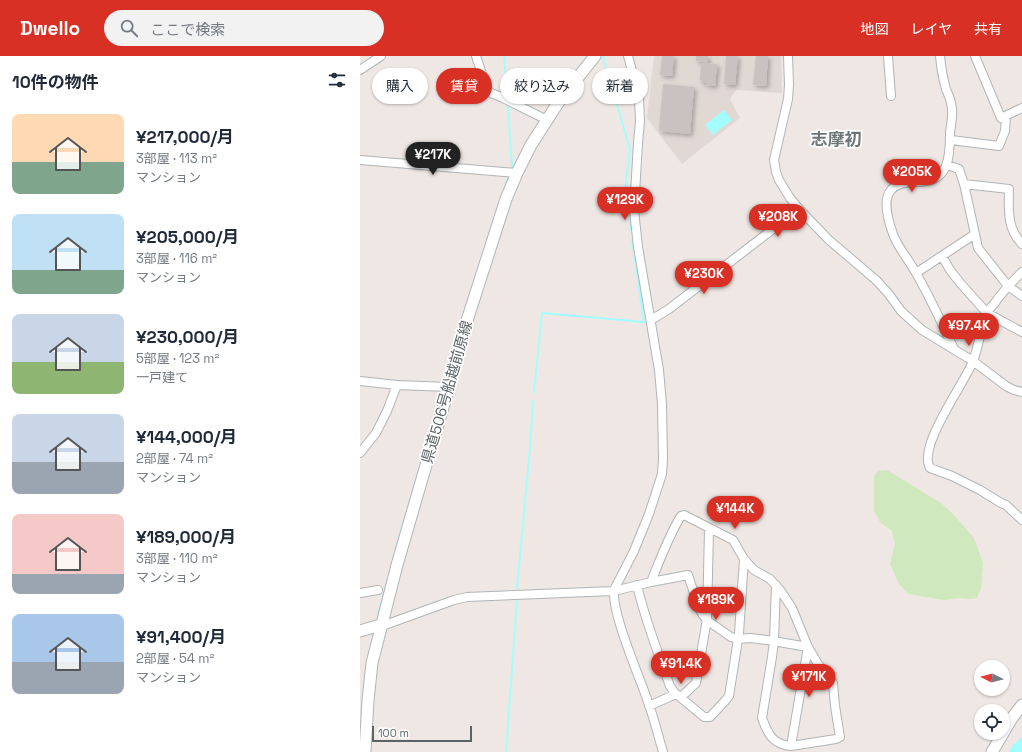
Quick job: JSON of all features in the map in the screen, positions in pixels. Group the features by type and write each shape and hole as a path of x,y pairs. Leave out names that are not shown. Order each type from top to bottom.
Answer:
{"main road":[{"name":"県道506号船越前原線","path":"364,752 364,713 372,663 414,504 449,388 464,330 506,199 512,172 532,145 560,100 595,56"},
{"path":"360,631 382,626"},
{"path":"992,752 1012,718 1022,705"}],"street":[{"path":"360,70 381,56"},
{"path":"476,56 487,89 491,93 547,120"},
{"path":"628,56 639,98 640,121 634,210 638,247 660,377 663,442 662,474 643,530 614,591 616,607 625,641 649,706 663,752"},
{"path":"788,56 788,99 774,166 784,189 799,209 829,240 876,280 901,310 922,330 973,361 1006,386 1022,392"},
{"path":"888,56 891,96"},
{"path":"940,56 946,89 952,104 951,140 947,165 943,173 936,180 898,185 891,190 888,196 887,207 889,221 894,236 916,273 954,350"},
{"path":"975,56 1001,118 1022,108"},
{"path":"951,140 999,146 1005,131 1006,116"},
{"path":"360,160 512,172"},
{"path":"947,165 959,169 964,184 978,248 1008,286 1022,296"},
{"path":"964,184 1009,188 1008,213 1010,224 1013,232 1022,244"},
{"path":"651,320 669,309 799,209"},
{"path":"916,273 975,234"},
{"path":"942,256 950,270 961,284 987,313 1022,332"},
{"path":"1022,272 1008,286 987,313 973,361 947,407 935,432 928,453 928,465 930,468 964,481 980,490 1006,505 1022,520"},
{"path":"360,381 449,388"},
{"path":"360,453 376,433 387,411 397,384"},
{"path":"651,582 676,524 681,516 684,515 733,540 744,559 754,570 770,579 776,585 792,608 808,647 818,664 833,684 840,737 836,739 791,746 783,745 771,738 765,726 762,718 774,641 776,585"},
{"path":"649,706 678,696 696,684 706,620 709,529"},
{"path":"637,586 642,607 670,686 678,696 704,717 710,717 729,696 739,633 744,559"},
{"path":"382,626 454,600 467,597 614,591 688,575 698,606 706,620 722,632 738,639 750,638 808,647"},
{"path":"360,593 378,590"},
{"path":"791,746 808,647"}],"shaded area":[{"path":"654,56 781,56 782,93 736,90 730,99 740,118 682,164 647,118"}],"green space":[{"path":"887,470 941,503 974,538 983,563 981,588 977,598 944,600 909,594 899,584 890,564 895,544 892,531 880,522 874,510 874,476 878,471"}],"water":[{"path":"724,110 732,120 713,135 705,125"},
{"path":"1022,737 1022,752 1009,752 1012,746"}],"building":[{"path":"662,56 674,56 672,76 660,75"},
{"path":"696,56 708,56 708,63 696,61"},
{"path":"726,56 738,56 735,85 724,84"},
{"path":"756,56 768,56 766,86 753,85"},
{"path":"701,63 717,64 715,86 701,83"},
{"path":"663,84 694,87 690,134 659,131"}],"waterway":[{"path":"504,56 505,68"},
{"path":"604,56 603,57 630,149 625,190 631,230"},
{"path":"508,106 511,171"},
{"path":"506,184 509,175"},
{"path":"534,392 542,313 644,322 632,239"},
{"path":"517,588 533,401"},
{"path":"396,548 416,481"},
{"path":"378,615 390,572"},
{"path":"506,752 517,600"}],"district":[{"name":"志摩初","path":"836,139"}]}
